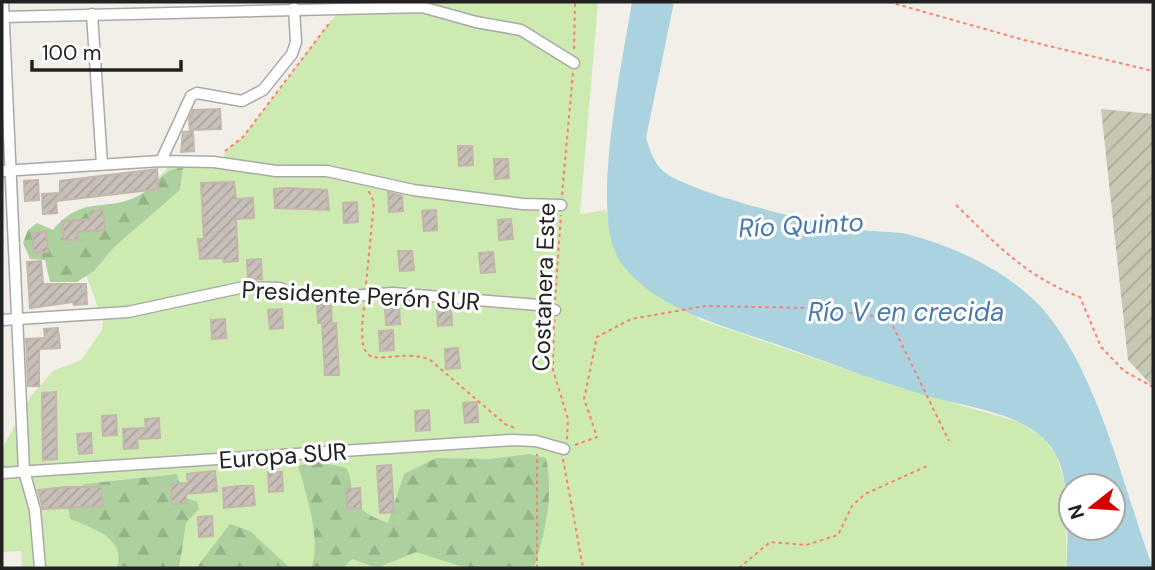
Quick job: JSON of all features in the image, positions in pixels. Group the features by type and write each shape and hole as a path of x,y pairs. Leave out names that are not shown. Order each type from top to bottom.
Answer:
{"street":[{"path":"3,2 6,170 24,471 35,510 40,568"},
{"path":"161,161 191,96 197,93 242,101 263,90 292,54 296,43 298,5"},
{"path":"2,17 92,14 169,6 422,7 477,22 521,30 574,64"},
{"path":"92,14 102,164"},
{"path":"6,170 161,161 214,162 276,171 327,171 413,190 523,204 561,205"},
{"name":"Presidente Perón SUR","path":"2,320 128,312 244,287 280,288 293,295 323,298 393,293 538,305 555,310"},
{"name":"Europa SUR","path":"2,472 512,440 537,441 564,449"}],"path":[{"name":"Costanera Este","path":"575,2 574,64 561,205 553,370 570,435 564,449 563,465 583,568"},
{"path":"889,2 1024,40 1153,71"},
{"path":"225,152 243,137 345,6"},
{"path":"359,185 368,191 374,202 365,289"},
{"path":"956,205 1021,268 1051,287 1080,297 1101,347 1124,371 1153,387"},
{"path":"564,449 597,437 584,399 597,337 631,319 705,306 811,309 889,318 949,441"},
{"path":"364,307 360,338 372,357 378,360 416,355 429,359 505,424 524,432"},
{"path":"537,454 537,568"},
{"path":"739,568 770,542 806,545 838,535 852,506 865,494 928,466"}],"shaded area":[{"path":"1101,109 1153,114 1153,387 1128,360"}],"green space":[{"path":"348,2 598,2 580,214 606,210 618,257 701,320 898,387 1019,422 1041,436 1056,454 1061,472 1057,472 1057,542 1066,542 1067,568 22,568 21,551 2,552 2,449 31,396 53,371 81,360 102,330 103,322 83,266 92,247 174,161 218,163 222,170 225,151 243,137"},
{"path":"183,167 180,190 114,247 94,271 77,282 50,282 45,260 30,259 23,243 28,230 37,223 53,230 74,212 126,201 144,192 163,175"},
{"path":"529,454 546,458 549,487 545,528 534,568 466,568 416,552 377,568 352,559 343,568 311,568 314,558 314,532 298,466 316,461 346,468 358,505 372,516 388,523 404,474 436,458 489,459"},
{"path":"177,474 183,497 197,502 199,509 186,523 179,568 117,568 119,558 112,542 98,531 71,519 67,505 84,484"},
{"path":"230,524 250,531 290,568 196,568"}],"water":[{"name":"Río V en crecida","path":"632,2 674,2 646,138 654,159 662,170 698,188 756,207 841,227 907,234 939,244 999,273 1025,292 1049,317 1070,347 1088,382 1121,472 1062,472 1055,453 1045,440 1016,421 894,386 722,326 673,305 651,292 632,276 618,258 610,236 608,171 616,95"},
{"name":"Río V en crecida","path":"1127,491 1153,568 1067,568 1067,542 1127,542"}],"building":[{"path":"220,109 221,129 190,130 189,119 193,110"},
{"path":"193,131 194,151 181,152 183,132"},
{"path":"458,146 472,146 473,165 459,166"},
{"path":"494,159 508,159 509,178 495,179"},
{"path":"157,169 158,189 56,201 57,213 43,214 42,194 60,193 60,181"},
{"path":"38,180 39,200 25,201 24,181"},
{"path":"234,182 236,199 253,198 254,218 236,219 238,261 224,262 223,258 200,259 198,239 204,239 201,183"},
{"path":"274,189 327,190 329,210 275,208"},
{"path":"388,192 402,196 403,211 389,212"},
{"path":"357,202 358,222 344,223 343,203"},
{"path":"103,210 105,230 77,232 78,240 64,240 62,221 90,219 90,211"},
{"path":"436,210 437,230 424,231 422,211"},
{"path":"511,219 513,239 499,240 498,220"},
{"path":"46,232 48,252 34,253 32,233"},
{"path":"398,251 412,251 414,270 400,271"},
{"path":"493,252 495,272 481,273 479,253"},
{"path":"261,259 262,279 248,279 247,260"},
{"path":"41,261 43,284 86,284 87,304 74,305 73,302 30,308 27,262"},
{"path":"399,304 400,324 386,325 385,305"},
{"path":"317,305 331,305 332,324 336,323 339,375 325,375 322,323 318,323"},
{"path":"437,306 451,306 452,325 438,326"},
{"path":"282,309 283,328 270,329 268,310"},
{"path":"225,319 226,338 212,339 211,320"},
{"path":"58,328 60,348 39,349 39,386 28,386 26,339 45,338 44,329"},
{"path":"393,330 394,350 380,351 379,331"},
{"path":"458,348 460,368 446,369 445,349"},
{"path":"56,392 57,459 43,460 42,393"},
{"path":"477,402 478,422 465,423 463,403"},
{"path":"429,410 430,430 416,431 415,411"},
{"path":"116,415 117,435 103,436 102,416"},
{"path":"159,418 160,438 137,439 138,448 124,449 123,429 146,428 145,419"},
{"path":"91,433 92,453 79,454 77,434"},
{"path":"391,465 394,512 380,513 377,466"},
{"path":"215,471 217,491 186,494 186,503 172,504 171,484 188,483 187,474"},
{"path":"268,472 282,472 283,491 269,492"},
{"path":"253,486 255,505 224,508 223,488"},
{"path":"101,487 103,506 43,509 38,490"},
{"path":"360,488 361,508 347,509 346,489"},
{"path":"212,516 213,536 199,537 198,517"}],"water label":[{"name":"Río Quinto","path":"801,225"}]}
